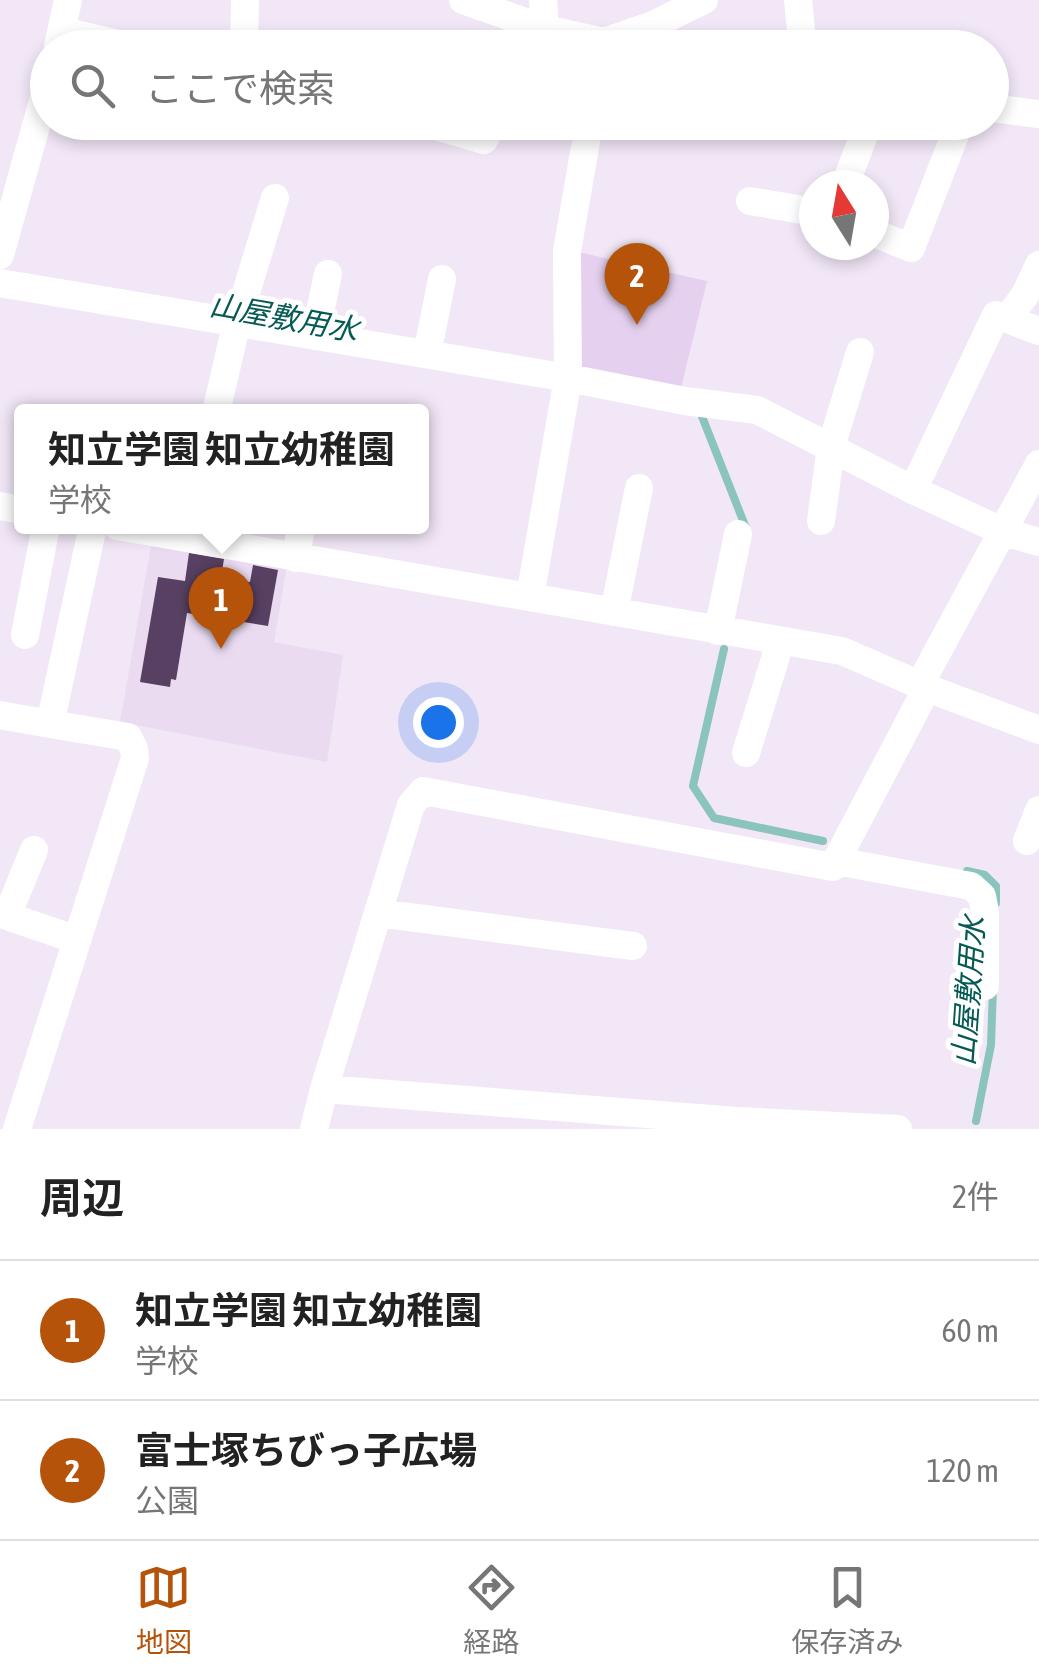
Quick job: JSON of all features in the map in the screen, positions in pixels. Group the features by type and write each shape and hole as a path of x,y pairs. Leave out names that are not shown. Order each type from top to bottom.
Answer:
{"street":[{"path":"61,30 68,0"},
{"path":"244,30 245,0"},
{"path":"463,0 524,30"},
{"path":"541,30 543,0"},
{"path":"666,30 704,0"},
{"path":"798,0 801,30"},
{"path":"1009,110 1039,114"},
{"path":"0,255 32,140"},
{"path":"530,597 568,378 566,251 586,140"},
{"path":"851,170 862,140"},
{"path":"889,239 910,248 953,140"},
{"path":"218,404 237,322 275,198"},
{"path":"750,201 799,209"},
{"path":"1007,319 1025,295 1039,265"},
{"path":"315,336 328,274"},
{"path":"427,354 442,279"},
{"path":"0,283 685,401 757,410 913,490 1004,532 1039,542"},
{"path":"913,490 996,315 1039,330"},
{"path":"820,521 831,446 860,352"},
{"path":"314,1129 411,805 423,791 833,867 1039,464"},
{"path":"614,612 638,488"},
{"path":"25,635 44,534"},
{"path":"50,724 91,534"},
{"path":"193,534 296,558 842,651 1039,730"},
{"path":"296,558 300,534"},
{"path":"718,630 738,534"},
{"path":"746,752 776,656 774,640"},
{"path":"0,716 128,737 135,758 17,1129"},
{"path":"1027,841 1039,810"},
{"path":"34,850 6,916 77,940"},
{"path":"836,861 971,886 982,896 984,986"},
{"path":"378,913 633,946"},
{"path":"324,1089 736,1125 898,1129"}],"shaded area":[{"path":"578,252 707,281 680,392 577,368"},
{"path":"152,540 287,565 274,642 343,655 327,762 120,722"}],"building":[{"path":"189,553 224,559 221,577 250,582 253,565 278,570 268,626 187,613 176,680 171,679 170,687 140,682 158,577 185,581"}],"waterway":[{"name":"山屋敷用水","path":"701,414 746,528"},
{"name":"山屋敷用水","path":"724,649 693,786 714,818 823,841"},
{"name":"山屋敷用水","path":"967,871 985,875 996,886 996,903"},
{"name":"山屋敷用水","path":"976,1121 991,1045 993,987"}],"place":[{"name":"富士塚ちびっ子広場","path":"637,325"},
{"name":"知立学園 知立幼稚園","path":"221,649"}]}
